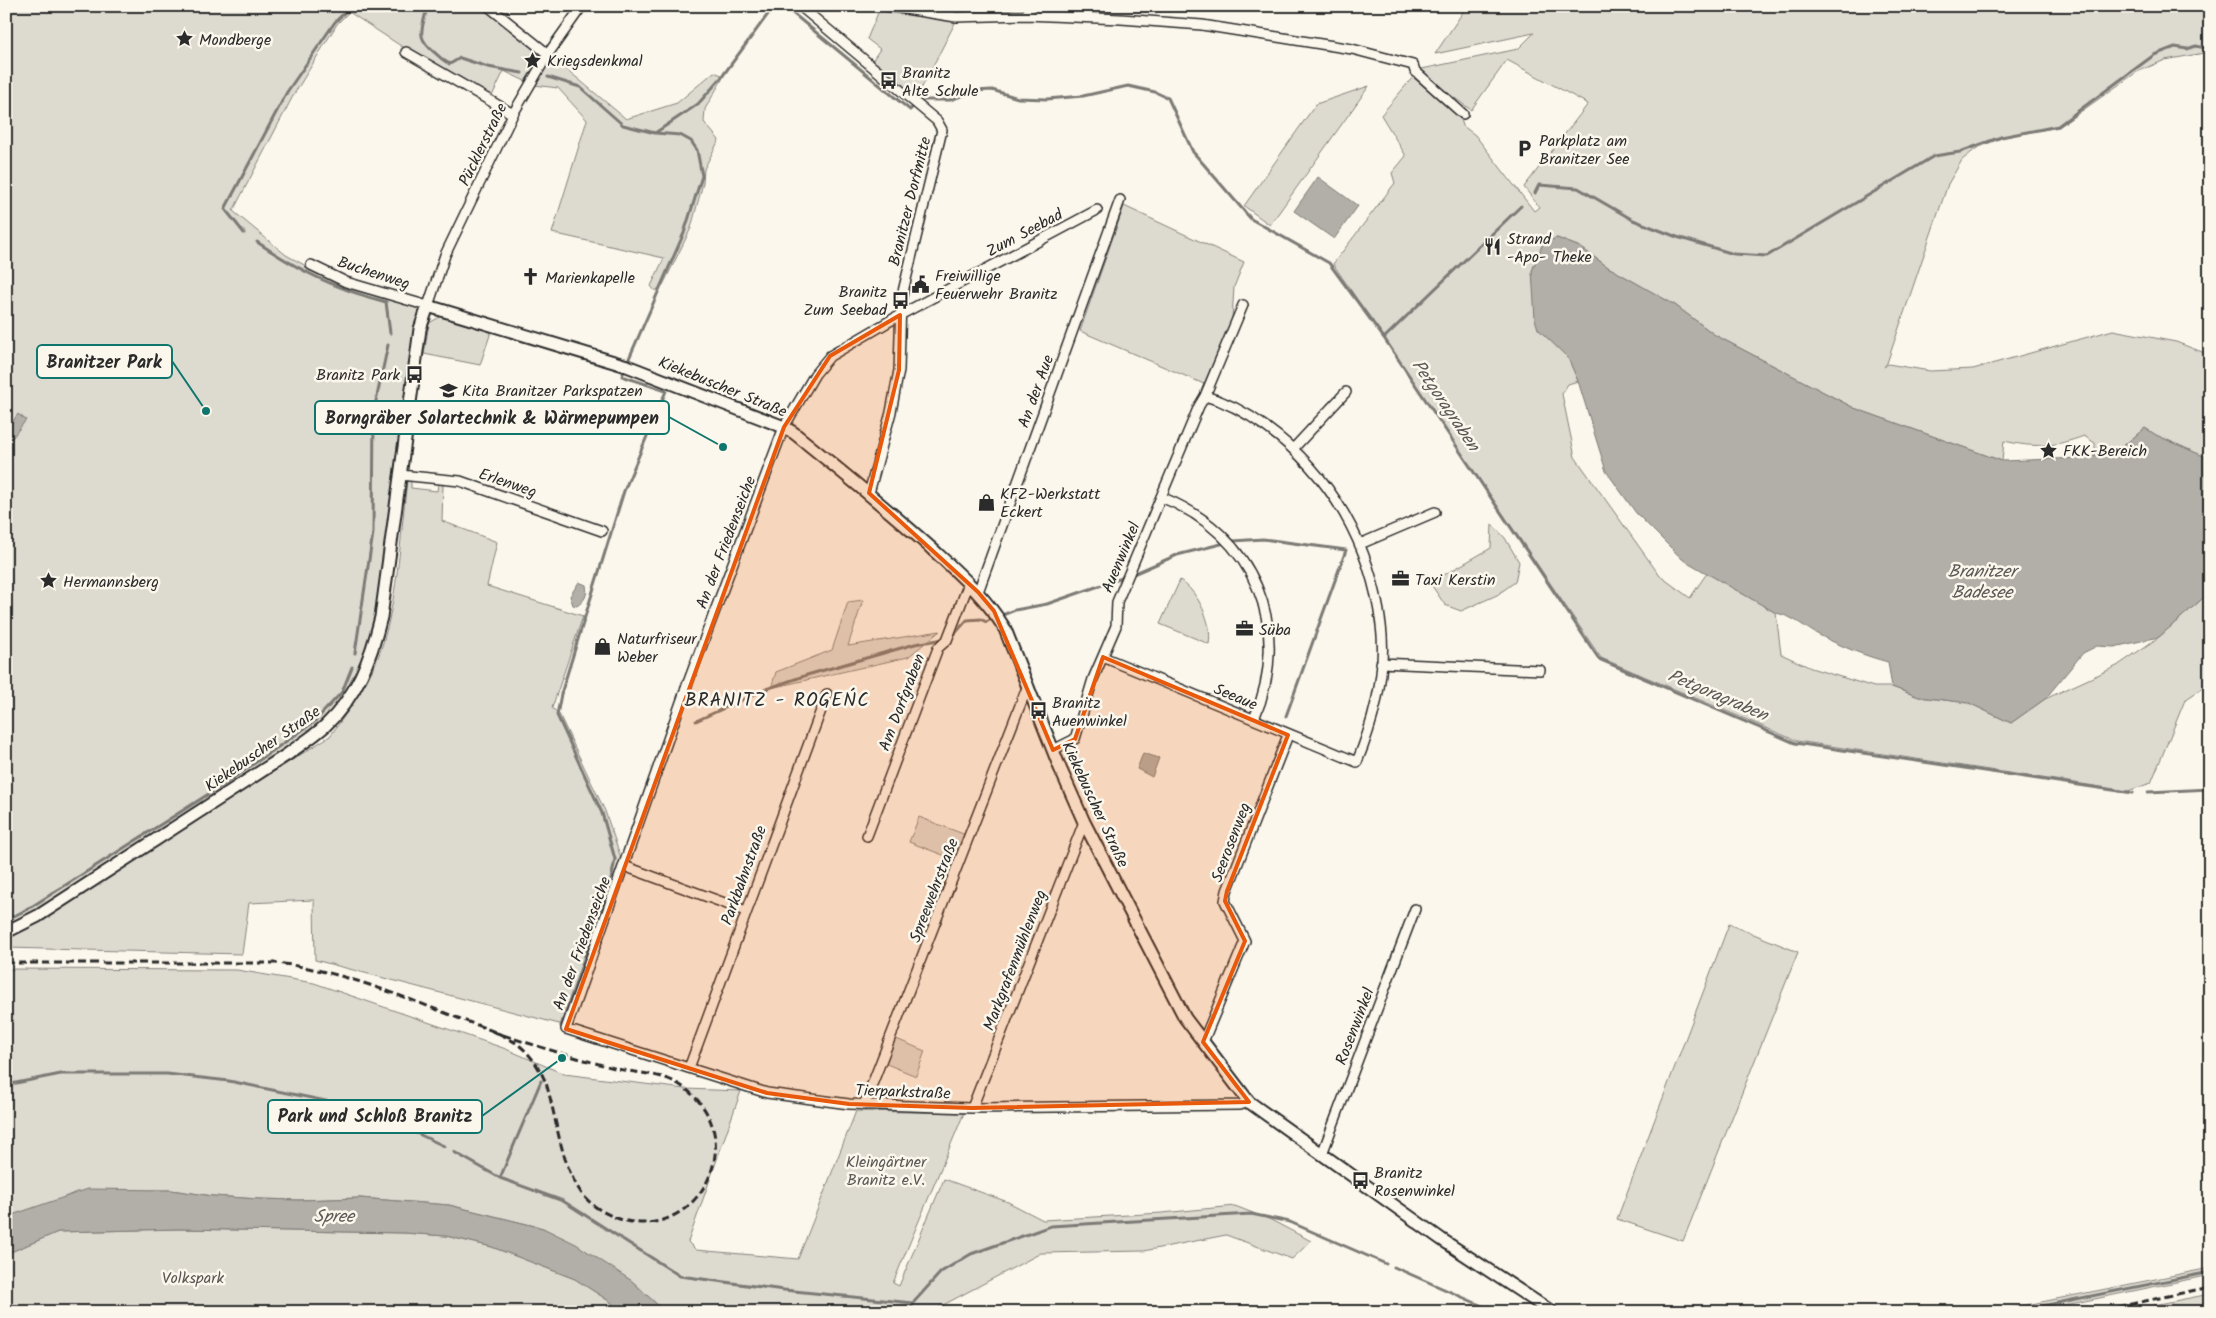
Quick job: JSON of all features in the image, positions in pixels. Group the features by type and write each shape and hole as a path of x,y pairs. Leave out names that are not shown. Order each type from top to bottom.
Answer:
{"street":[{"path":"488,6 548,54"},
{"name":"Pücklerstraße","path":"428,306 445,255 513,114 548,54 582,6"},
{"name":"Branitzer Dorfmitte","path":"800,6 937,121 940,126 941,136 904,288 900,315 899,370 891,412 869,494"},
{"path":"811,16 817,6"},
{"path":"886,6 956,17 1026,15 1189,24 1352,49 1413,65 1414,71 1463,114"},
{"path":"1026,15 1031,6"},
{"path":"406,52 513,114"},
{"name":"An der Aue","path":"978,592 1120,200"},
{"name":"Zum Seebad","path":"784,427 815,374 830,356 900,315 1097,210"},
{"name":"Buchenweg","path":"311,265 346,282 428,306"},
{"name":"Auenwinkel","path":"1053,750 1075,739 1093,679 1116,626 1116,602 1243,305"},
{"name":"Kiekebuscher Straße","path":"6,932 38,916 288,754 324,727 350,698 360,680 377,632 384,600 420,329 428,306 627,366 784,427 869,494 969,583 994,611 1005,629 1084,822 1185,1018 1249,1102 1441,1239 1552,1312"},
{"path":"1294,449 1346,392"},
{"path":"1205,396 1236,407 1294,449 1330,489 1346,514 1360,544 1375,592 1381,626 1381,663 1540,670"},
{"name":"An der Friedenseiche","path":"566,1030 683,698 784,427"},
{"name":"Erlenweg","path":"400,475 460,481 602,531"},
{"path":"1161,497 1195,514 1229,543 1250,570 1259,589 1269,634 1269,652 1266,682 1254,719"},
{"path":"1360,544 1435,512"},
{"name":"Am Dorfgraben","path":"867,836 938,648 947,640 969,583"},
{"name":"Seeaue","path":"1103,657 1357,762 1374,713 1381,663"},
{"name":"Spreewehrstraße","path":"864,1105 1028,685"},
{"name":"Parkbahnstraße","path":"689,1068 827,694"},
{"name":"Seerosenweg","path":"1203,1042 1245,941 1226,901 1227,891 1288,735"},
{"name":"Markgrafenmühlenweg","path":"972,1108 1084,822"},
{"name":"An der Friedenseiche","path":"624,866 746,911"},
{"name":"Rosenwinkel","path":"1322,1154 1415,909"},
{"name":"Tierparkstraße","path":"566,1030 784,1096 864,1105 972,1108 1240,1105 1249,1102"}],"highlighted area":[{"path":"900,315 899,370 869,493 978,592 994,611 1053,750 1075,739 1103,657 1288,735 1227,891 1225,901 1245,941 1203,1042 1249,1102 972,1108 849,1104 767,1093 566,1029 784,427 830,356"}],"green space":[{"path":"6,6 484,6 543,54 525,81 504,71 491,98 427,63 349,12 337,24 293,96 233,211 286,255 310,268 421,305 379,598 363,660 353,683 333,711 297,743 254,773 78,884 6,926"},
{"path":"1467,6 2210,6 2210,52 2165,60 2137,72 2059,127 2004,137 1977,148 1962,160 1948,184 1887,363 1884,367 1888,364 1930,371 1973,369 2113,330 2176,342 2210,355 2210,462 2207,458 2156,435 2145,428 2116,452 2095,455 2095,443 2084,436 2044,445 2025,445 2004,441 2002,461 1854,408 1715,335 1675,305 1608,267 1580,247 1557,238 1543,243 1532,271 1538,329 1568,357 1578,381 1568,384 1562,394 1575,457 1660,576 1690,598 1707,573 1776,613 1781,654 1811,668 1874,687 1892,687 1919,697 1969,703 2011,723 2045,699 2117,666 2159,637 2210,592 2210,683 2185,700 2151,783 2128,791 1797,741 1601,658 1333,264 1395,183 1392,173 1406,156 1381,115 1413,77 1461,119 1463,126 1475,135 1534,211 1539,207 1524,187 1588,104 1507,60 1471,110 1417,70 1518,49 1534,33 1435,54"},
{"path":"880,8 956,21 916,99 896,78 872,61 880,49 867,39"},
{"path":"552,57 626,119 677,103 714,72 724,76 705,109 704,122 719,140 704,169 703,183 691,228 663,285 655,291 651,286 664,258 552,233 587,120 558,88 534,85"},
{"path":"1369,86 1270,225 1244,206 1316,104"},
{"path":"1124,206 1244,262 1234,287 1232,319 1204,384 1080,331"},
{"path":"440,317 491,332 480,365 424,354 429,323"},
{"path":"407,480 411,481 411,488 437,491 438,484 443,485 442,521 497,542 487,586 583,616 552,708 559,714 605,811 622,861 563,1025 315,960 314,900 249,903 242,954 6,948 6,938 31,926 330,736 367,680 383,643 396,584"},
{"path":"1492,524 1505,538 1519,562 1515,582 1497,595 1461,611 1445,605 1430,583 1491,548"},
{"path":"1180,580 1193,592 1203,609 1209,627 1209,644 1160,624"},
{"path":"863,600 848,646 940,631 908,657 771,688 776,672 832,650 848,602"},
{"path":"919,817 966,835 956,860 909,842"},
{"path":"1729,924 1798,952 1683,1241 1617,1219"},
{"name":"Kleingärtner Branitz e.V.","path":"6,969 237,970 314,983 506,1049 564,1074 685,1089 741,1091 688,1242 696,1250 798,1259 856,1111 964,1113 893,1283 899,1286 944,1179 1008,1202 1043,1220 1162,1213 1235,1206 1271,1220 1311,1241 1292,1259 1226,1235 1144,1251 1041,1253 930,1312 665,1312 632,1281 543,1228 449,1205 360,1198 259,1199 213,1196 171,1190 76,1192 52,1203 6,1217"},
{"path":"894,1038 925,1051 916,1076 884,1063"},
{"name":"Volkspark","path":"179,1229 404,1233 446,1236 492,1247 575,1279 612,1303 619,1312 6,1312 6,1254 58,1232"},
{"path":"2210,1268 2210,1275 2032,1312 1992,1312"},
{"path":"2210,1294 2210,1312 2118,1312"}],"water":[{"path":"1318,177 1358,206 1334,239 1294,211"},
{"name":"Branitzer Badesee","path":"1557,238 1580,247 1608,267 1675,305 1715,335 1854,408 2002,461 2079,458 2116,452 2145,428 2156,435 2208,458 2210,462 2210,592 2159,637 2114,647 2097,646 2083,653 2045,699 2011,723 1969,703 1919,697 1892,687 1888,662 1854,651 1815,633 1795,620 1776,613 1682,559 1636,513 1606,471 1578,381 1568,358 1538,329 1535,319 1532,271 1543,243"},
{"path":"18,414 26,420 6,446 6,431"},
{"path":"579,582 586,585 587,592 584,599 577,606 573,605 570,596"},
{"path":"1143,753 1159,758 1152,777 1137,769"},
{"name":"Spree","path":"88,1189 171,1190 213,1196 259,1199 360,1198 449,1205 543,1228 576,1244 632,1281 665,1312 619,1312 612,1303 575,1279 492,1247 446,1236 404,1233 179,1229 58,1232 6,1254 6,1217"}],"waterway":[{"path":"244,233 225,209 287,92 335,22 351,6"},
{"name":"Petgoragraben","path":"421,6 426,12 422,30 425,43 445,62 450,64 460,58 488,67 522,73"},
{"name":"Petgoragraben","path":"548,77 580,87 623,125 655,133 698,104 721,78 774,6"},
{"name":"Petgoragraben","path":"784,6 910,110 919,100 950,100 975,91 992,90 1018,98 1047,99 1083,96 1128,86 1155,92 1168,98 1193,152 1251,219 1329,263 1384,338 1599,659 1795,743 2133,793"},
{"path":"1535,193 1539,185 1578,188 1633,220 1677,237 1734,254 1767,256 1934,156 1960,152 2001,137 2058,126 2154,55 2175,47 2187,49 2196,46 2210,49"},
{"path":"627,363 684,233 702,176 697,150 691,141 680,135 655,133"},
{"path":"1384,338 1521,206"},
{"path":"257,242 318,278 350,291 386,302 390,333"},
{"path":"355,653 373,533 374,410 388,345"},
{"path":"561,1026 611,880 615,859 602,813 557,715 561,694 624,491 666,391 622,376 625,369"},
{"path":"1131,575 1177,555 1233,541 1263,539 1346,550 1286,716"},
{"path":"1000,616 1015,610 1047,604 1125,577"},
{"path":"952,637 967,620 981,619 986,622 994,618"},
{"path":"696,721 766,689 807,675 915,644 944,639"},
{"path":"6,920 28,909 229,781 314,722 342,692 352,667"},
{"name":"Petgoragraben","path":"2148,792 2210,789"},
{"path":"6,1085 61,1074 167,1074 229,1081 365,1109 444,1146"},
{"path":"500,1178 541,1081"},
{"path":"454,1152 500,1178 563,1201 680,1276 784,1290 913,1303 910,1312"},
{"path":"913,1303 941,1272 971,1254 1051,1226 1251,1214 1290,1222 1386,1264"},
{"path":"1394,1267 1496,1312"},
{"path":"2012,1312 2210,1272"}],"railway":[{"path":"6,963 276,963 321,971 368,984 498,1033 506,1037 513,1041 520,1046 535,1063 546,1083 564,1155 575,1182 585,1198 599,1209 612,1216 641,1223 667,1218 689,1205 705,1185 714,1161 714,1135 704,1109 683,1087 660,1076 602,1065 554,1051 523,1041 507,1036 491,1031"},
{"path":"2094,1312 2210,1287"}],"place":[{"name":"Mondberge","path":"185,39"},
{"name":"Kriegsdenkmal","path":"533,60"},
{"name":"Branitz Alte Schule","path":"888,81"},
{"name":"Parkplatz am Branitzer See","path":"1525,149"},
{"name":"Strand -Apo- Theke","path":"1493,247"},
{"name":"Marienkapelle","path":"531,277"},
{"name":"Freiwillige Feuerwehr Branitz","path":"921,284"},
{"name":"Branitz Zum Seebad","path":"901,300"},
{"name":"Branitz Park","path":"414,374"},
{"name":"Kita Branitzer Parkspatzen","path":"448,390"},
{"name":"Branitzer Park","path":"206,411"},
{"name":"Borngräber Solartechnik & Wärmepumpen","path":"723,447"},
{"name":"FKK-Bereich","path":"2049,450"},
{"name":"KFZ-Werkstatt Eckert","path":"986,502"},
{"name":"Taxi Kerstin","path":"1401,579"},
{"name":"Hermannsberg","path":"49,581"},
{"name":"Süba","path":"1245,629"},
{"name":"Naturfriseur Weber","path":"603,647"},
{"name":"Branitz Auenwinkel","path":"1038,711"},
{"name":"Park und Schloß Branitz","path":"562,1058"},
{"name":"Branitz Rosenwinkel","path":"1360,1181"}],"district":[{"name":"BRANITZ - ROGEŃC","path":"777,699"}]}
